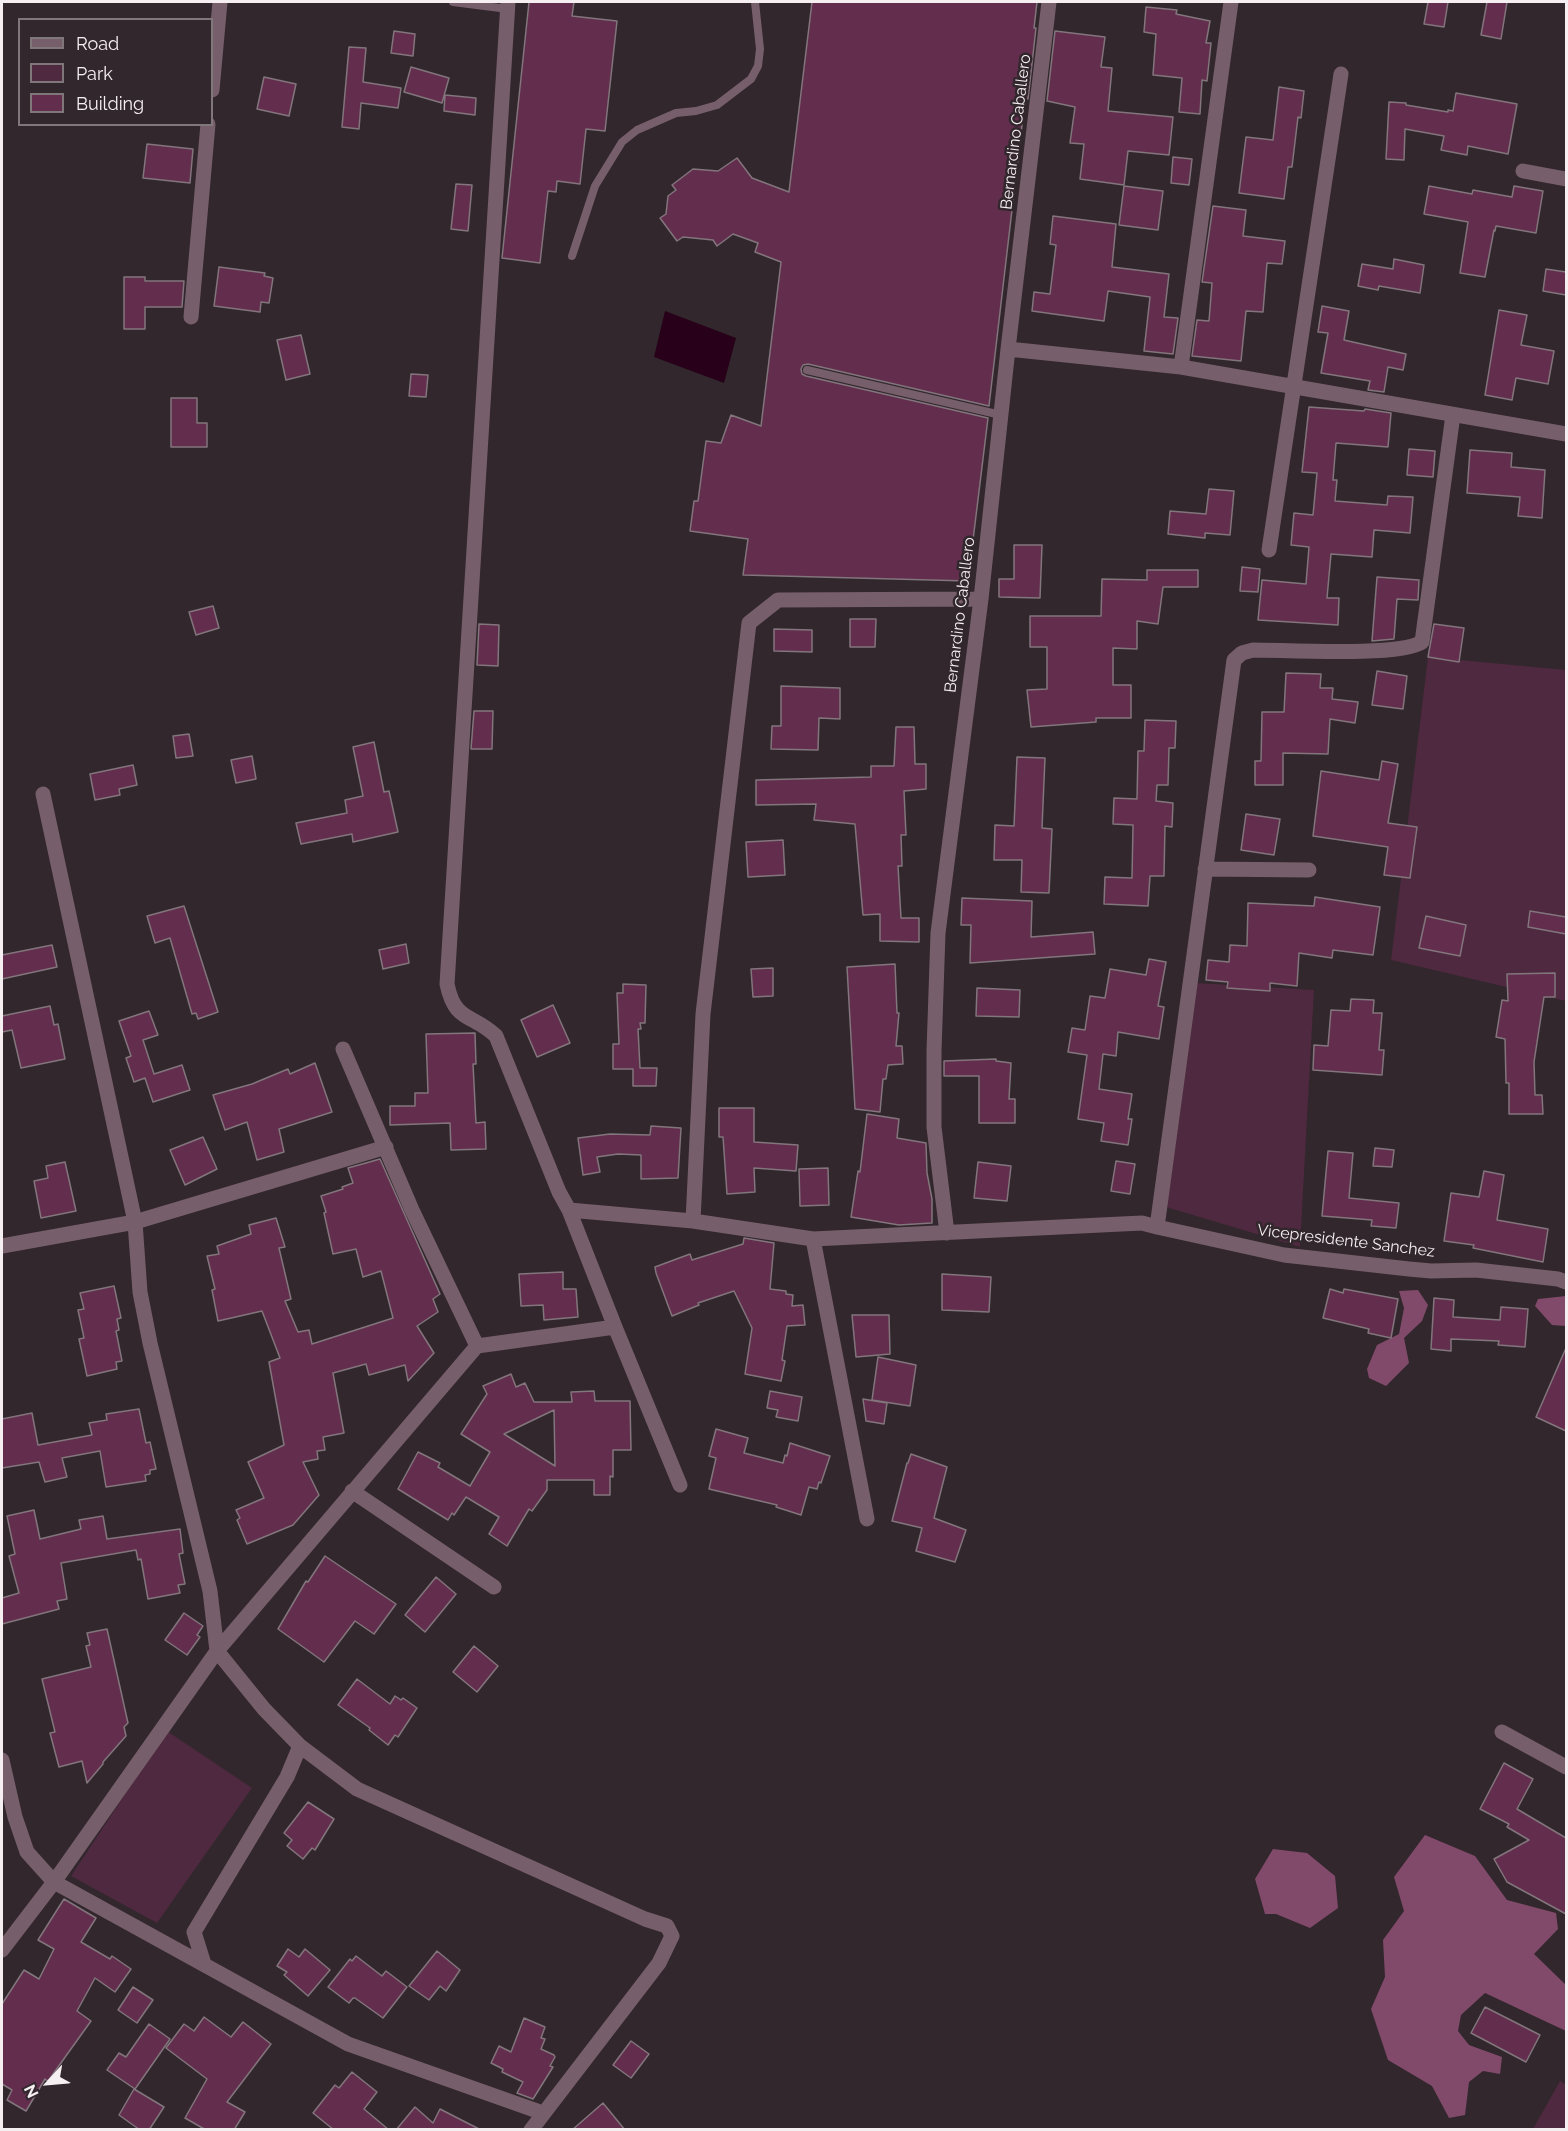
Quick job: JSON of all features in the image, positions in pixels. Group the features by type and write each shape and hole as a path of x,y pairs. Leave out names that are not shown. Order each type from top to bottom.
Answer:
{"street":[{"path":"213,79 220,2"},
{"name":"Bernardino Caballero","path":"947,1233 934,1127 938,933 981,599 1049,2"},
{"path":"1181,367 1231,2"},
{"path":"508,5 447,984 451,1002 464,1016 487,1027 496,1036 680,1485"},
{"path":"1269,550 1341,74"},
{"path":"191,317 208,126"},
{"path":"1523,171 1566,179"},
{"path":"1008,349 1181,367 1566,434"},
{"path":"1157,1227 1234,660 1242,653 1253,650 1392,651 1416,646 1422,642 1453,414"},
{"path":"693,1221 704,1014 750,623 778,600 981,599"},
{"path":"43,794 135,1222 140,1292 148,1333 210,1592 218,1651 264,1709 300,1746 357,1789 645,1919 667,1926 672,1936 659,1963 531,2130"},
{"path":"1205,869 1310,870"},
{"path":"343,1049 412,1210 477,1347"},
{"path":"2,1246 135,1222 386,1147"},
{"name":"Vicepresidente Sanchez","path":"569,1210 693,1221 813,1239 1142,1223 1284,1255 1431,1271 1476,1270 1558,1279 1566,1282"},
{"path":"813,1239 867,1519"},
{"path":"2,1950 54,1882 218,1651 477,1347 615,1327"},
{"path":"352,1491 494,1587"},
{"path":"1502,1732 1566,1767"},
{"path":"204,1964 194,1932 286,1777 300,1746"},
{"path":"2,1760 15,1817 27,1852 54,1882 348,2044 543,2113"}],"lane":[{"path":"453,2 508,5"},
{"path":"572,255 595,186 622,142 637,130 676,113 696,111 717,105 751,79 758,66 760,49 755,2"},
{"path":"807,369 1001,415"}],"green space":[{"path":"1428,657 1566,670 1566,1001 1391,960"},
{"path":"1196,983 1314,990 1300,1247 1166,1207"},
{"path":"167,1731 252,1788 157,1923 71,1876"},
{"path":"1560,2081 1566,2085 1566,2129 1533,2129"}],"shaded area":[{"path":"665,311 736,338 724,383 654,357"},
{"path":"1418,1290 1428,1305 1422,1321 1404,1338 1409,1363 1386,1386 1369,1378 1367,1369 1377,1345 1399,1334 1404,1308 1399,1291"},
{"path":"1566,1296 1566,1326 1552,1325 1535,1306 1538,1299"},
{"path":"1425,1835 1475,1856 1507,1900 1556,1913 1558,1929 1534,1954 1566,1985 1566,2031 1485,1993 1461,2015 1458,2031 1469,2045 1502,2057 1500,2074 1483,2071 1469,2082 1465,2115 1449,2118 1432,2086 1388,2060 1371,2009 1385,1977 1383,1940 1404,1911 1394,1877"},
{"path":"1273,1849 1307,1853 1335,1876 1338,1908 1310,1928 1276,1914 1265,1914 1255,1879"}],"building":[{"path":"529,2 574,2 572,16 617,21 605,131 586,129 580,184 557,181 556,192 548,191 540,263 502,258"},
{"path":"812,2 1037,2 1028,99 1025,99 989,406 808,364 803,365 801,369 802,374 806,376 988,418 968,581 743,575 748,539 690,531 694,501 698,501 706,441 721,443 731,415 761,426 781,262 755,252 758,243 733,234 717,246 713,240 683,237 677,241 660,218 666,214 668,196 676,190 672,185 693,169 718,171 737,158 752,178 789,192"},
{"path":"1428,2 1448,2 1444,27 1424,24"},
{"path":"1487,2 1507,2 1501,39 1481,35"},
{"path":"1146,7 1177,10 1176,14 1210,21 1206,43 1211,43 1207,81 1202,80 1200,114 1179,112 1182,78 1153,75 1156,34 1144,32"},
{"path":"394,31 415,34 413,56 391,53"},
{"path":"1055,31 1105,37 1101,67 1112,68 1108,111 1173,117 1169,155 1128,151 1124,185 1080,179 1084,144 1070,143 1075,107 1047,101"},
{"path":"349,47 366,48 363,82 401,88 398,108 361,103 359,129 342,127"},
{"path":"411,67 449,78 442,103 404,92"},
{"path":"264,77 296,84 289,116 257,109"},
{"path":"1279,87 1304,91 1301,118 1298,117 1292,167 1288,167 1284,199 1239,193 1246,137 1273,140"},
{"path":"1456,93 1517,104 1508,154 1468,146 1467,155 1441,150 1444,136 1405,129 1404,160 1386,159 1389,102 1406,103 1406,105 1448,112 1448,110 1453,111"},
{"path":"445,95 476,98 475,115 444,111"},
{"path":"147,144 193,149 190,183 143,178"},
{"path":"1173,157 1192,159 1189,185 1171,183"},
{"path":"456,184 472,185 468,231 451,229"},
{"path":"1124,186 1163,191 1158,230 1119,225"},
{"path":"1429,186 1472,194 1473,190 1512,197 1514,186 1543,191 1536,233 1496,226 1485,277 1460,273 1468,222 1424,214"},
{"path":"1213,206 1246,210 1243,236 1285,241 1282,264 1267,263 1263,312 1246,311 1241,361 1192,356 1197,320 1209,321 1212,283 1202,282"},
{"path":"1053,216 1116,224 1112,267 1169,274 1164,317 1178,318 1173,354 1144,351 1150,297 1108,291 1104,321 1032,311 1034,292 1050,294 1056,245 1050,244"},
{"path":"1394,259 1424,265 1420,293 1379,286 1378,290 1358,286 1362,264 1393,269"},
{"path":"219,267 265,273 264,276 273,278 269,303 261,302 260,312 214,306"},
{"path":"1546,269 1566,272 1566,295 1543,291"},
{"path":"124,277 145,277 145,281 184,281 182,307 145,307 145,329 124,329"},
{"path":"1322,306 1349,311 1344,340 1406,354 1403,370 1388,367 1384,392 1368,390 1370,381 1321,373 1328,333 1318,332"},
{"path":"1499,310 1527,315 1521,345 1554,351 1548,384 1516,378 1512,400 1485,395"},
{"path":"301,335 310,374 286,380 277,340"},
{"path":"411,374 428,375 426,397 409,396"},
{"path":"171,398 197,398 197,423 207,423 207,447 171,447"},
{"path":"1309,407 1364,411 1365,409 1391,413 1388,447 1336,443 1333,480 1337,480 1335,501 1387,505 1388,496 1413,497 1410,533 1374,530 1372,557 1331,554 1327,598 1339,598 1338,625 1258,620 1262,580 1306,584 1309,547 1291,545 1294,513 1313,515 1317,473 1302,472"},
{"path":"1409,449 1435,451 1433,477 1407,475"},
{"path":"1470,450 1512,453 1511,467 1545,470 1542,518 1518,516 1520,497 1467,493"},
{"path":"1209,489 1234,491 1230,535 1205,533 1205,538 1168,534 1170,511 1206,514"},
{"path":"1014,545 1042,545 1040,598 999,597 999,579 1014,579"},
{"path":"1242,567 1260,569 1258,592 1240,591"},
{"path":"1147,570 1198,570 1198,587 1163,587 1158,624 1137,621 1137,649 1113,648 1113,685 1131,685 1131,718 1096,718 1096,722 1031,727 1027,690 1047,689 1047,647 1030,647 1030,616 1101,616 1102,579 1147,580"},
{"path":"1377,577 1419,580 1418,600 1397,599 1394,639 1372,641"},
{"path":"213,606 219,628 196,635 189,612"},
{"path":"850,619 876,619 875,647 850,647"},
{"path":"479,624 499,625 498,666 477,665"},
{"path":"1434,624 1464,628 1459,662 1428,657"},
{"path":"774,629 812,630 812,652 774,651"},
{"path":"1377,671 1407,676 1403,709 1372,705"},
{"path":"1286,673 1321,674 1320,688 1333,688 1332,699 1358,702 1355,723 1330,719 1328,754 1283,753 1283,785 1255,785 1255,761 1261,761 1262,712 1284,712"},
{"path":"781,686 840,688 840,719 819,718 818,750 771,749 772,726 781,726"},
{"path":"474,711 493,711 492,749 471,749"},
{"path":"1145,720 1176,721 1175,748 1169,748 1168,785 1157,785 1156,801 1173,803 1172,827 1165,826 1164,876 1150,876 1148,906 1104,904 1105,877 1132,878 1133,825 1113,824 1114,798 1137,799 1138,751 1144,751"},
{"path":"896,727 914,727 915,764 926,764 926,789 904,791 906,835 901,835 902,866 898,866 901,918 919,918 919,942 880,941 880,914 863,915 855,824 814,820 816,804 756,805 756,780 871,777 871,766 894,766"},
{"path":"189,734 193,756 176,758 173,736"},
{"path":"374,742 384,792 389,791 398,832 353,842 352,834 301,844 296,823 347,813 345,800 363,796 353,747"},
{"path":"252,756 256,779 236,783 231,760"},
{"path":"1017,757 1045,758 1042,828 1052,829 1049,893 1021,892 1022,860 994,860 995,825 1014,826"},
{"path":"1382,761 1398,764 1388,823 1417,827 1410,878 1384,875 1388,847 1313,836 1321,771 1379,780"},
{"path":"133,765 137,785 119,789 120,795 95,800 90,774"},
{"path":"1246,814 1280,819 1274,855 1241,850"},
{"path":"783,840 785,875 748,877 746,842"},
{"path":"1315,897 1380,907 1373,955 1333,950 1332,958 1299,953 1297,986 1270,983 1270,991 1227,988 1228,982 1206,980 1208,960 1229,962 1230,945 1247,946 1248,903 1314,906"},
{"path":"962,898 1032,901 1031,937 1093,932 1095,954 970,963 971,925 961,925"},
{"path":"184,906 218,1012 198,1019 196,1013 192,1014 170,938 155,943 147,916"},
{"path":"1530,911 1566,917 1566,934 1528,927"},
{"path":"1426,916 1466,925 1460,956 1419,948"},
{"path":"406,944 409,963 383,969 379,950"},
{"path":"52,945 57,967 2,979 2,955"},
{"path":"1149,959 1166,962 1158,1006 1164,1007 1159,1039 1118,1032 1116,1056 1103,1054 1099,1089 1132,1094 1128,1119 1132,1119 1128,1145 1101,1141 1104,1123 1078,1119 1087,1055 1068,1052 1072,1028 1085,1030 1090,996 1105,998 1110,969 1146,975"},
{"path":"895,964 897,1013 899,1013 896,1046 902,1046 903,1064 888,1065 886,1079 883,1079 880,1112 855,1109 847,967"},
{"path":"773,968 773,996 753,997 751,969"},
{"path":"1555,973 1555,997 1544,997 1534,1062 1535,1095 1542,1095 1543,1114 1509,1114 1505,1039 1496,1037 1502,1000 1508,1001 1507,974"},
{"path":"623,984 646,985 645,1023 640,1023 641,1029 638,1029 640,1068 657,1068 656,1086 633,1086 633,1069 613,1069 613,1044 619,1044 617,993 623,993"},
{"path":"977,988 1020,990 1019,1017 976,1016"},
{"path":"1351,999 1374,1000 1373,1013 1382,1013 1379,1050 1384,1050 1382,1075 1313,1070 1314,1045 1328,1046 1331,1010 1350,1011"},
{"path":"553,1005 570,1043 537,1057 521,1020"},
{"path":"50,1006 54,1025 58,1024 65,1059 21,1068 12,1030 2,1032 2,1016"},
{"path":"149,1011 158,1035 143,1040 154,1074 182,1065 190,1090 153,1102 145,1078 134,1082 126,1058 131,1056 119,1021"},
{"path":"475,1033 476,1064 473,1064 476,1123 485,1122 486,1149 451,1150 450,1123 390,1125 390,1106 415,1106 415,1093 428,1093 426,1034"},
{"path":"996,1059 996,1061 1011,1063 1009,1099 1015,1099 1015,1123 979,1123 979,1076 944,1076 944,1061"},
{"path":"315,1063 332,1112 279,1129 284,1152 257,1160 247,1122 225,1130 213,1095 252,1084 288,1069 290,1074"},
{"path":"719,1108 754,1108 754,1142 798,1145 796,1171 754,1168 755,1192 727,1194 723,1137 719,1137"},
{"path":"867,1114 899,1119 897,1138 926,1143 932,1223 899,1225 851,1217 858,1171 860,1172"},
{"path":"651,1126 681,1128 678,1178 641,1179 641,1155 618,1154 597,1157 600,1172 583,1175 578,1138 610,1134 650,1135"},
{"path":"203,1137 217,1169 185,1185 170,1150"},
{"path":"1375,1148 1394,1150 1392,1167 1373,1166"},
{"path":"1328,1151 1353,1153 1349,1198 1399,1203 1396,1228 1371,1226 1372,1220 1322,1216"},
{"path":"380,1159 440,1294 433,1299 438,1312 417,1326 434,1353 408,1381 405,1365 369,1375 366,1364 333,1373 344,1433 323,1437 325,1450 317,1451 318,1459 303,1462 319,1495 293,1525 247,1544 237,1520 240,1518 236,1510 264,1498 248,1462 284,1445 269,1362 280,1358 262,1311 218,1321 212,1290 215,1289 207,1256 219,1254 217,1246 251,1234 249,1225 276,1218 285,1247 279,1248 291,1299 285,1301 298,1332 309,1330 312,1344 393,1318 381,1271 363,1277 356,1249 333,1254 321,1196 353,1183 348,1168"},
{"path":"1116,1161 1135,1164 1130,1194 1111,1191"},
{"path":"65,1162 76,1211 41,1218 34,1181 48,1178 46,1166"},
{"path":"978,1162 1011,1166 1007,1201 974,1198"},
{"path":"828,1168 829,1205 800,1206 799,1169"},
{"path":"1484,1171 1504,1175 1497,1220 1548,1229 1543,1262 1473,1248 1474,1245 1444,1241 1451,1193 1479,1197"},
{"path":"744,1238 774,1243 770,1289 786,1291 786,1294 793,1295 792,1306 803,1305 805,1325 787,1326 782,1360 785,1361 781,1381 745,1374 752,1328 734,1291 698,1303 699,1305 672,1316 656,1273 655,1267 690,1254 692,1260 743,1244"},
{"path":"563,1272 563,1289 576,1289 578,1317 544,1320 543,1305 521,1306 519,1274"},
{"path":"942,1274 991,1277 989,1312 942,1310"},
{"path":"114,1286 121,1318 117,1319 119,1330 116,1331 122,1361 116,1362 117,1369 87,1376 79,1339 84,1338 78,1310 84,1309 80,1293"},
{"path":"1330,1289 1343,1293 1344,1289 1398,1299 1391,1338 1368,1333 1369,1329 1323,1318"},
{"path":"1434,1298 1454,1300 1453,1317 1500,1320 1501,1307 1528,1309 1525,1347 1498,1345 1499,1341 1451,1339 1451,1351 1431,1349"},
{"path":"852,1315 889,1315 890,1354 856,1357"},
{"path":"1566,1348 1566,1431 1536,1417"},
{"path":"878,1357 916,1365 910,1406 872,1400"},
{"path":"511,1374 516,1387 525,1383 534,1402 572,1402 571,1392 594,1391 595,1401 630,1401 631,1450 613,1450 610,1495 594,1495 594,1480 547,1480 547,1490 532,1511 529,1509 507,1546 489,1534 499,1517 466,1497 448,1520 398,1489 418,1452 440,1463 438,1467 470,1486 490,1452 461,1434 487,1394 483,1386","holes":["554,1410 555,1466 504,1434"]},
{"path":"770,1391 802,1397 798,1421 776,1417 778,1410 767,1408"},
{"path":"863,1399 887,1403 884,1424 866,1421"},
{"path":"139,1409 146,1443 150,1442 156,1469 150,1470 150,1474 145,1475 146,1481 106,1487 100,1451 62,1458 67,1477 45,1482 39,1462 2,1468 2,1419 32,1413 38,1445 92,1435 89,1423 107,1420 106,1414"},
{"path":"716,1429 748,1438 744,1453 783,1463 790,1443 830,1456 817,1489 809,1487 801,1515 776,1507 777,1505 709,1489 716,1458 709,1456"},
{"path":"911,1454 947,1467 934,1518 966,1530 955,1562 916,1551 922,1528 892,1521"},
{"path":"34,1510 40,1539 81,1529 79,1520 103,1516 107,1539 180,1529 183,1553 179,1554 185,1584 178,1585 180,1593 148,1599 141,1559 138,1560 136,1550 61,1563 67,1599 57,1601 59,1609 2,1624 2,1598 19,1593 9,1556 15,1554 7,1516"},
{"path":"325,1556 396,1604 374,1634 355,1621 324,1662 278,1629 306,1581 308,1582"},
{"path":"436,1577 456,1594 425,1632 405,1615"},
{"path":"184,1613 203,1626 197,1635 200,1637 187,1655 165,1640"},
{"path":"107,1629 128,1723 124,1727 126,1736 87,1783 82,1761 59,1767 50,1733 55,1732 42,1679 91,1667 86,1646 90,1645 87,1633"},
{"path":"474,1646 498,1666 477,1692 453,1672"},
{"path":"357,1679 390,1704 395,1696 401,1700 403,1698 417,1708 398,1737 395,1735 388,1745 369,1730 370,1728 338,1705"},
{"path":"1504,1763 1533,1779 1517,1809 1566,1838 1566,1914 1507,1882 1494,1859 1529,1840 1507,1827 1509,1824 1480,1809"},
{"path":"308,1802 334,1819 315,1850 312,1848 303,1859 287,1846 292,1840 284,1833"},
{"path":"64,1899 96,1918 81,1942 110,1959 112,1956 131,1969 115,1992 95,1978 77,2011 91,2021 48,2081 45,2079 26,2111 7,2100 12,2090 2,2084 2,2004 24,1970 39,1979 54,1949 38,1940"},
{"path":"288,1949 299,1957 305,1949 330,1970 308,1996 284,1975 287,1972 277,1966"},
{"path":"437,1951 460,1970 446,1991 440,1986 429,2000 409,1986"},
{"path":"356,1956 382,1976 386,1971 407,1987 383,2018 355,1998 349,2003 328,1987 350,1959 352,1961"},
{"path":"133,1987 153,2000 137,2023 118,2010"},
{"path":"1485,2007 1540,2035 1526,2062 1471,2033"},
{"path":"204,2017 231,2037 243,2022 271,2044 227,2102 245,2112 234,2130 206,2130 185,2118 207,2079 166,2048 184,2024 194,2031"},
{"path":"524,2018 545,2027 541,2038 545,2039 541,2049 555,2057 550,2066 553,2067 533,2099 517,2093 523,2082 502,2072 503,2069 491,2063 499,2046 511,2052"},
{"path":"149,2024 170,2039 135,2089 107,2070 119,2053 126,2057"},
{"path":"631,2041 649,2054 631,2078 613,2065"},
{"path":"352,2072 377,2092 364,2109 389,2130 334,2130 313,2113 335,2085 339,2088"},
{"path":"134,2089 164,2107 149,2130 140,2130 119,2115"},
{"path":"603,2103 625,2130 572,2130"},
{"path":"415,2107 433,2123 440,2109 481,2130 396,2130"}]}
